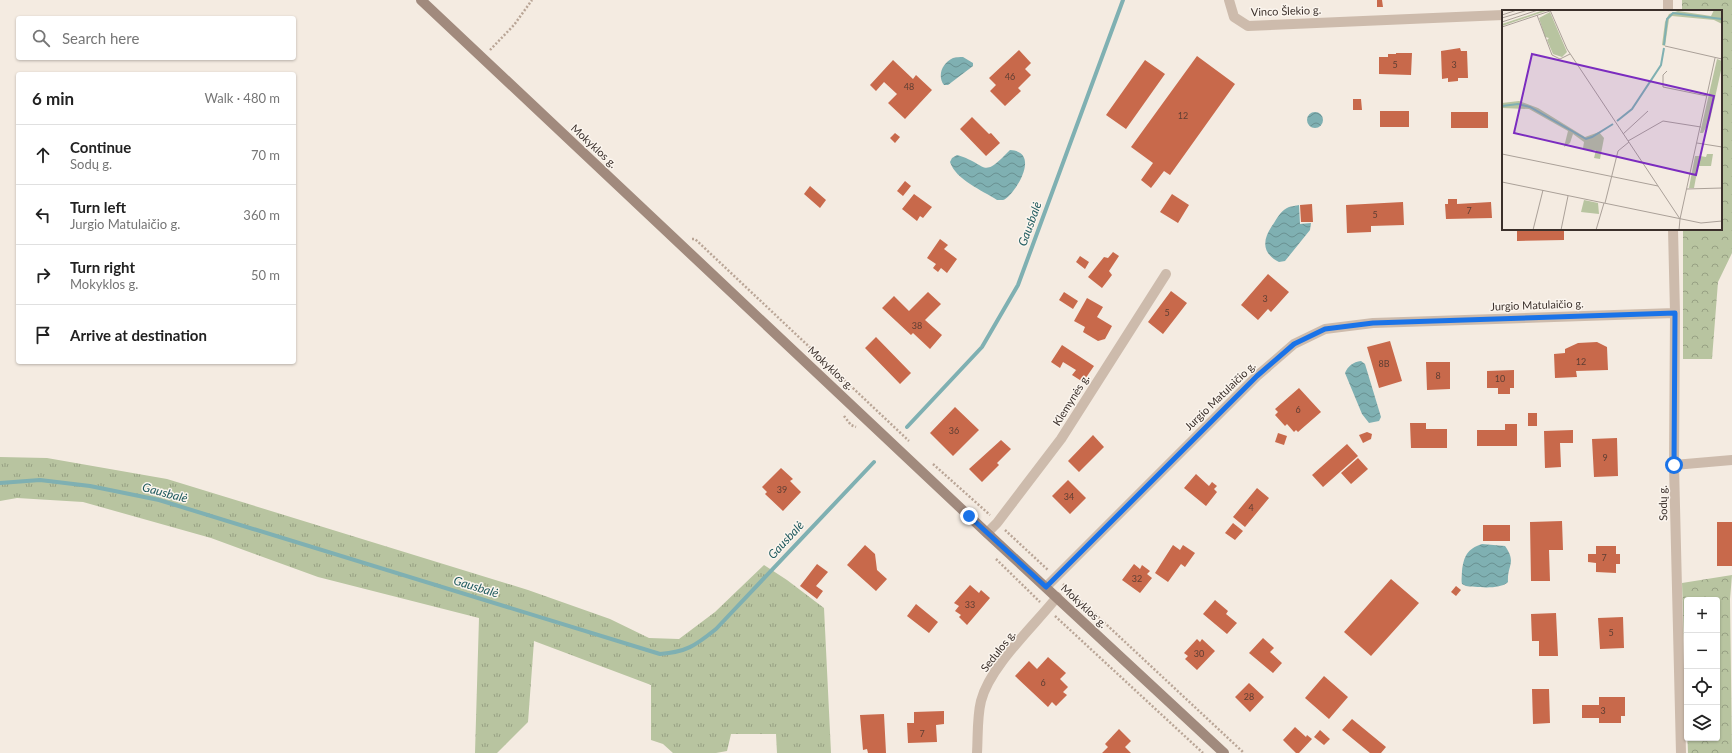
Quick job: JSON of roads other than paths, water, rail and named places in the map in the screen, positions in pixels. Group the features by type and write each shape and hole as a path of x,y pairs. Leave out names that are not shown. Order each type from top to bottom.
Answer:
{"main road":[{"name":"Mokyklos g.","path":"421,0 987,533 1224,753"}],"street":[{"name":"Vinco Šlekio g.","path":"1229,0 1234,17 1248,26 1502,15"},
{"name":"Sodų g.","path":"1673,230 1675,313 1674,465 1681,753"},
{"name":"Klemynės g.","path":"987,533 1061,439 1166,274"},
{"name":"Jurgio Matulaičio g.","path":"1046,587 1257,376 1294,344 1325,329 1373,323 1675,313"},
{"path":"1674,465 1732,460"},
{"name":"Sedulos g.","path":"977,753 981,702 986,687 997,668 1056,597"}],"water":[{"path":"963,57 973,63 973,66 948,85 944,85 941,78 943,66 953,58"},
{"path":"1315,112 1322,117 1323,120 1318,127 1315,128 1308,123 1307,120 1312,113"},
{"path":"1010,150 1020,153 1024,158 1025,166 1023,175 1013,191 1003,200 997,200 970,184 958,174 950,162 952,158 957,155 984,168 988,168 994,165"},
{"path":"1299,205 1300,224 1311,223 1310,230 1285,261 1279,262 1269,254 1266,249 1265,244 1267,234 1282,212 1289,207"},
{"path":"1361,361 1365,364 1381,417 1379,421 1369,423 1362,414 1345,373 1351,365"},
{"path":"1482,544 1505,546 1509,552 1511,564 1508,582 1504,585 1494,587 1476,587 1462,584 1462,571 1465,557 1473,548"}],"waterway":[{"name":"Gausbalė","path":"907,427 982,347 1018,285 1123,0"},
{"name":"Gausbalė","path":"0,483 40,480 90,486 159,500 660,654 684,650 696,644 716,629 874,462"}]}
